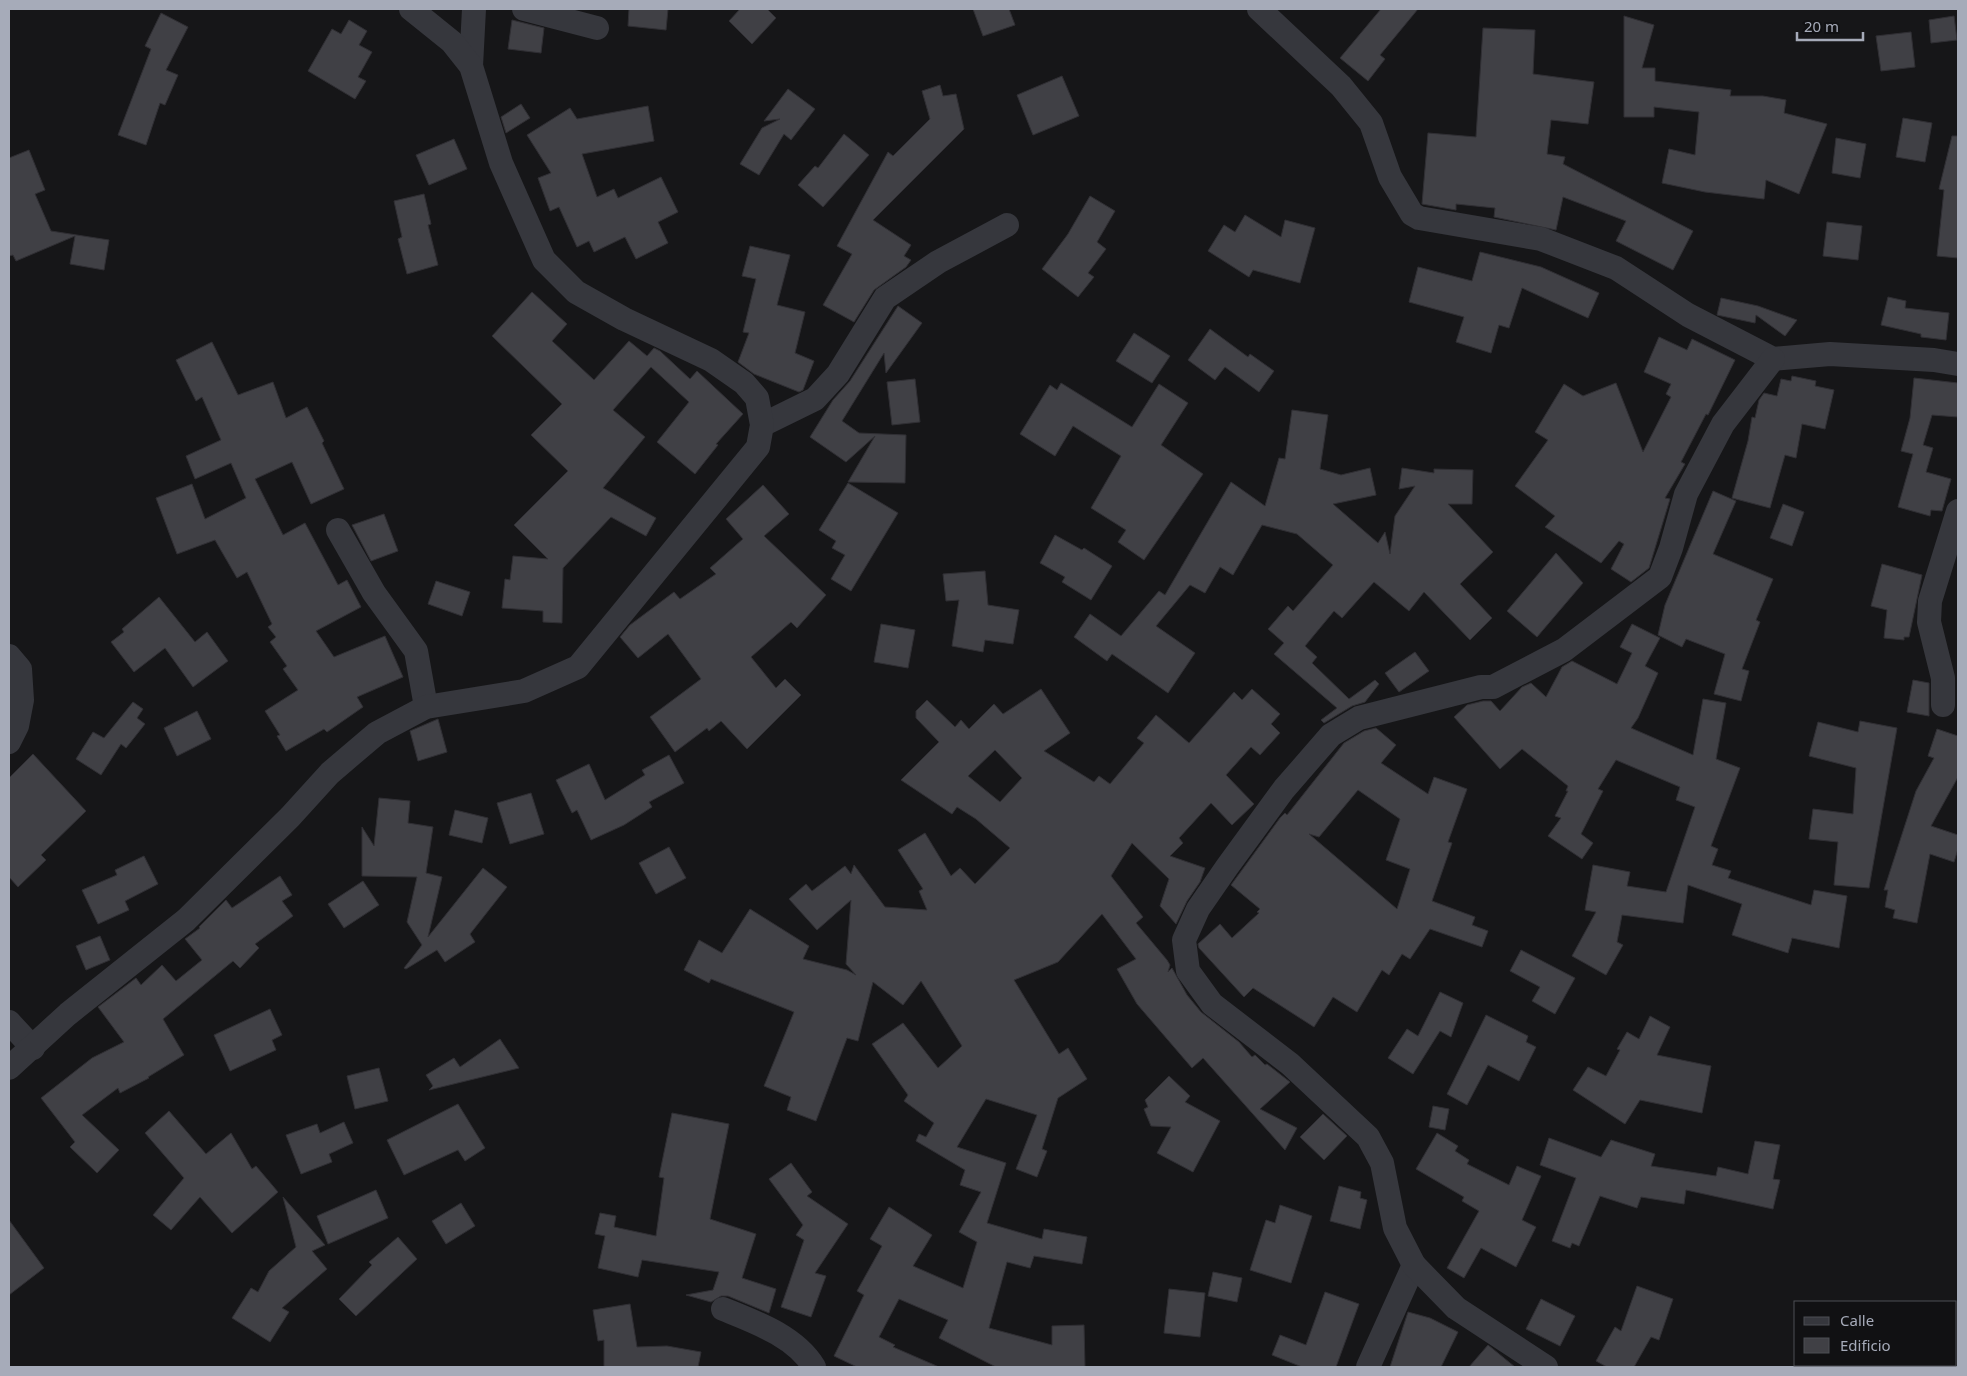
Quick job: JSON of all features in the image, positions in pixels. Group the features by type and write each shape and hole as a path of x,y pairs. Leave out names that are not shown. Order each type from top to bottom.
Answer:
{"street":[{"path":"411,9 452,42 471,66"},
{"path":"9,1068 68,1014 186,920 290,817 330,773 377,733 426,707 524,691 578,666 758,447 762,426 757,398 744,383 711,360 624,319 576,292 544,260 501,163 471,66 474,9"},
{"path":"524,9 597,28"},
{"path":"1259,9 1342,86 1371,123 1390,177 1412,214 1426,220 1541,239 1616,268 1688,315 1773,359 1830,354 1934,360 1958,364"},
{"path":"762,426 815,399 838,374 885,298 938,262 1007,225"},
{"path":"1546,1367 1456,1308 1414,1264 1395,1228 1382,1164 1368,1137 1290,1064 1212,1004 1188,971 1184,940 1198,909 1227,866 1284,789 1331,735 1359,718 1481,687 1493,687 1564,650 1660,577 1671,548 1686,494 1723,424 1773,359"},
{"path":"1943,705 1943,678 1929,622 1930,601 1958,511"},
{"path":"338,530 374,593 416,651 426,707"},
{"path":"9,656 20,669 22,700 17,726 9,742"},
{"path":"9,1022 33,1048"},
{"path":"1368,1367 1414,1264"},
{"path":"723,1309 765,1327 805,1353 814,1367"}],"building":[{"path":"629,9 668,9 666,30 628,26"},
{"path":"740,9 767,9 776,18 752,44 729,21"},
{"path":"973,9 1009,9 1015,25 983,36"},
{"path":"1381,9 1418,9 1380,55 1385,59 1368,81 1340,58"},
{"path":"161,13 188,27 166,70 178,75 165,105 160,103 146,145 118,135 151,49 145,46"},
{"path":"1624,16 1654,25 1642,68 1655,68 1655,81 1731,90 1730,96 1763,96 1786,100 1784,113 1827,124 1799,194 1766,180 1764,199 1705,192 1662,183 1669,149 1695,155 1699,112 1654,107 1654,117 1624,117"},
{"path":"1954,16 1957,40 1931,43 1929,20"},
{"path":"349,20 367,31 359,45 372,52 358,77 366,81 355,99 308,71 332,29 341,34"},
{"path":"512,20 544,28 541,53 508,49"},
{"path":"1483,28 1535,30 1533,74 1594,82 1588,124 1551,120 1547,154 1565,157 1563,164 1693,231 1673,270 1616,241 1626,221 1563,197 1556,230 1494,217 1495,208 1456,204 1456,210 1422,204 1428,133 1476,137"},
{"path":"1911,32 1915,67 1881,71 1876,36"},
{"path":"1062,76 1079,116 1033,135 1017,95"},
{"path":"940,85 943,96 956,94 964,129 873,220 911,245 904,256 911,260 906,267 874,290 854,322 823,305 852,254 837,246 888,152 893,156 930,119 922,91"},
{"path":"788,89 815,109 791,140 784,134 759,175 740,164 762,128 780,119 764,121"},
{"path":"521,104 530,118 506,133 501,117"},
{"path":"648,106 654,141 582,154 597,197 614,189 618,198 661,177 678,212 658,222 668,243 636,259 625,237 594,252 589,241 577,247 559,207 550,211 538,178 551,173 527,135 570,108 577,119"},
{"path":"1903,118 1932,123 1925,162 1896,157"},
{"path":"844,134 869,155 823,207 798,185 815,166 818,168"},
{"path":"1952,136 1958,136 1958,258 1937,256 1944,190 1939,189"},
{"path":"1836,138 1866,144 1860,178 1832,173"},
{"path":"454,139 467,169 429,185 416,155"},
{"path":"29,150 45,190 35,194 51,231 109,240 104,270 70,264 75,236 16,261 13,255 9,256 9,158"},
{"path":"424,194 431,224 428,225 438,265 407,274 398,239 402,237 394,201"},
{"path":"1090,196 1115,211 1097,242 1106,249 1088,273 1094,277 1078,297 1042,269 1068,234"},
{"path":"1245,215 1281,237 1285,220 1315,228 1300,283 1253,270 1249,277 1208,251 1224,225 1235,232"},
{"path":"1827,222 1862,226 1858,260 1823,256"},
{"path":"750,246 790,255 777,305 805,312 795,353 814,361 803,390 799,392 754,374 738,362 749,333 743,332 756,279 742,276"},
{"path":"1480,252 1541,267 1599,293 1588,318 1522,288 1509,328 1499,325 1491,353 1456,342 1464,317 1409,302 1418,267 1472,281"},
{"path":"532,292 567,324 552,341 594,380 629,341 647,356 654,348 660,351 690,379 697,371 743,414 716,444 718,445 695,474 657,442 689,402 651,367 613,410 645,437 603,488 656,518 646,536 611,517 563,568 562,623 543,622 543,611 502,608 505,579 510,580 513,556 548,559 514,525 568,471 531,435 562,404 492,336"},
{"path":"1888,297 1906,301 1905,308 1949,313 1946,340 1921,337 1921,334 1881,325"},
{"path":"1721,298 1758,306 1797,320 1785,336 1756,315 1755,323 1717,315"},
{"path":"898,306 922,323 886,373 884,353 842,421 859,433 906,435 905,483 848,482 875,436 846,462 810,437 833,400 850,381"},
{"path":"1210,329 1248,357 1250,354 1274,371 1259,392 1225,367 1215,380 1188,360"},
{"path":"1134,333 1170,356 1152,383 1116,361"},
{"path":"1659,337 1687,350 1692,339 1735,360 1708,415 1706,414 1681,462 1685,464 1665,498 1670,499 1649,568 1631,582 1611,569 1624,544 1619,541 1601,563 1545,527 1555,516 1515,486 1548,440 1535,432 1564,384 1583,396 1616,383 1643,452 1671,397 1666,394 1671,384 1644,372"},
{"path":"212,342 238,395 273,382 286,418 307,407 324,441 322,443 344,489 311,504 292,462 255,479 283,535 305,523 338,585 347,580 361,607 316,631 334,657 385,636 403,677 357,697 363,707 327,732 324,729 286,751 277,736 280,735 265,711 298,690 283,669 287,666 270,642 276,637 268,627 272,624 247,572 237,578 215,540 177,554 156,498 192,484 205,519 246,498 231,463 195,479 186,456 221,440 202,397 196,401 176,360"},
{"path":"1792,376 1816,381 1815,386 1834,390 1825,429 1802,424 1796,458 1785,455 1770,508 1732,498 1748,441 1752,417 1755,418 1759,400 1764,393 1777,396 1781,379 1791,381"},
{"path":"1914,378 1958,383 1958,417 1932,415 1923,445 1933,448 1926,472 1951,479 1942,511 1931,510 1930,516 1898,507 1913,454 1901,451 1910,418"},
{"path":"915,379 920,422 892,425 887,382"},
{"path":"1061,383 1132,427 1159,384 1188,403 1161,445 1203,474 1144,560 1118,542 1126,530 1091,508 1121,456 1073,426 1055,456 1020,434 1050,385 1057,390"},
{"path":"1292,410 1328,415 1320,469 1341,475 1370,468 1376,495 1333,504 1378,543 1385,532 1390,554 1395,516 1415,486 1399,489 1402,468 1434,473 1434,469 1473,470 1472,504 1448,504 1493,552 1460,584 1492,618 1470,640 1424,592 1409,611 1374,582 1342,618 1334,611 1305,646 1317,657 1312,663 1349,699 1375,680 1379,684 1365,702 1352,706 1324,723 1321,720 1337,708 1274,654 1284,643 1268,629 1288,606 1293,611 1333,565 1297,534 1262,525 1233,575 1220,567 1205,593 1190,585 1156,626 1195,653 1168,693 1112,654 1107,661 1074,637 1090,614 1121,636 1159,591 1165,595 1231,482 1265,506 1279,458 1285,459"},
{"path":"848,483 898,513 851,591 831,579 845,555 832,548 836,541 819,530"},
{"path":"763,485 789,514 764,536 826,595 797,628 791,622 751,657 776,688 785,679 801,695 747,749 721,721 709,731 707,728 675,752 650,717 701,679 668,634 638,658 620,637 630,625 674,592 680,599 716,574 710,568 743,539 726,519"},
{"path":"1713,491 1736,501 1713,554 1773,579 1756,620 1760,622 1742,669 1749,671 1741,701 1714,694 1725,654 1686,639 1682,647 1658,635 1665,605"},
{"path":"1783,504 1804,512 1792,546 1770,538"},
{"path":"384,514 398,551 371,561 352,525"},
{"path":"1055,535 1082,550 1084,548 1112,566 1091,600 1062,582 1065,577 1040,563"},
{"path":"1556,553 1583,583 1537,637 1507,611"},
{"path":"1882,564 1922,575 1909,637 1904,637 1904,640 1884,638 1887,610 1871,606"},
{"path":"985,571 988,605 1019,610 1013,644 985,640 983,652 952,646 959,600 946,601 943,574"},
{"path":"436,581 470,592 462,616 428,604"},
{"path":"159,597 195,642 207,632 228,661 193,687 165,648 134,672 111,642 124,632 122,629"},
{"path":"881,624 915,630 908,668 874,662"},
{"path":"1632,624 1660,638 1645,666 1658,673 1638,718 1631,728 1693,755 1703,699 1726,703 1716,759 1740,768 1711,846 1718,849 1712,865 1731,871 1728,878 1811,905 1814,890 1847,896 1839,948 1792,938 1788,953 1732,935 1742,904 1688,885 1683,923 1622,915 1617,942 1623,945 1606,975 1572,956 1596,912 1585,910 1593,865 1630,872 1627,886 1666,892 1695,807 1676,800 1680,787 1616,760 1598,789 1603,791 1581,834 1593,843 1582,859 1548,836 1561,818 1555,816 1568,791 1566,791 1568,786 1522,749 1500,769 1454,717 1467,705 1483,701 1491,701 1500,711 1522,687 1531,683 1546,697 1562,667 1572,661 1617,684 1632,653 1620,647"},
{"path":"1415,652 1429,671 1399,692 1385,673"},
{"path":"1913,680 1929,683 1929,716 1907,712"},
{"path":"1041,689 1070,733 1044,751 1094,782 1099,776 1110,784 1144,743 1137,738 1156,715 1189,743 1234,692 1242,700 1252,689 1280,714 1271,724 1280,733 1260,755 1251,747 1226,775 1254,804 1232,825 1211,803 1179,838 1183,843 1170,856 1205,868 1200,882 1187,901 1176,924 1160,906 1169,879 1132,843 1111,876 1143,917 1136,923 1167,960 1170,965 1168,972 1172,968 1187,995 1201,1012 1239,1042 1252,1057 1255,1055 1265,1065 1267,1064 1290,1082 1260,1109 1297,1128 1285,1150 1203,1058 1192,1068 1137,1004 1117,969 1136,959 1102,914 1058,962 1014,980 1059,1054 1068,1048 1087,1079 1058,1098 1042,1149 1047,1151 1037,1177 1016,1169 1037,1115 986,1099 957,1147 1006,1163 987,1223 1042,1239 1044,1229 1087,1237 1082,1264 1034,1256 1030,1268 1007,1262 989,1328 1052,1345 1052,1326 1084,1325 1085,1367 996,1367 939,1338 948,1320 899,1299 879,1337 895,1345 893,1347 939,1367 857,1367 834,1356 864,1295 857,1291 882,1246 870,1239 889,1207 932,1235 913,1266 963,1288 977,1242 959,1232 981,1192 960,1185 965,1170 916,1141 919,1134 926,1137 934,1123 904,1101 908,1095 872,1044 903,1023 938,1068 962,1046 921,981 903,1005 873,982 858,1041 847,1038 816,1121 787,1110 791,1097 764,1086 794,1012 711,979 709,983 684,970 699,940 722,953 750,909 809,946 803,959 847,970 856,975 846,964 851,900 817,930 789,899 806,884 812,891 845,866 851,874 854,865 885,907 927,910 919,891 923,889 898,850 925,833 951,876 960,868 975,884 1010,848 976,819 957,807 952,814 901,780 939,742 916,718 916,711 927,700 955,727 961,720 969,729 994,704 1003,714","holes":["995,750 1022,778 1000,802 968,776"]},
{"path":"133,702 143,709 137,718 145,724 126,748 121,744 101,775 76,759 93,732 104,738"},
{"path":"197,711 211,739 177,756 164,728"},
{"path":"438,719 447,752 418,761 410,731"},
{"path":"1860,721 1897,728 1869,888 1834,885 1838,842 1809,839 1813,809 1853,814 1856,768 1809,756 1818,722 1858,732"},
{"path":"1376,728 1396,745 1381,763 1428,794 1434,777 1467,789 1448,842 1452,843 1432,901 1475,917 1472,925 1488,931 1482,947 1430,929 1410,959 1402,954 1389,975 1382,970 1357,1012 1333,997 1314,1027 1253,988 1244,997 1199,948 1198,944 1220,924 1232,938 1259,913 1257,912 1260,909 1231,885 1280,818 1285,813 1287,815 1344,743 1364,731","holes":["1358,790 1400,819 1386,860 1410,869 1397,909 1309,834 1319,837"]},
{"path":"1937,729 1958,736 1958,777 1931,826 1958,835 1958,849 1954,862 1930,854 1917,923 1893,918 1895,910 1885,907 1888,890 1884,890 1916,791 1934,758 1928,756"},
{"path":"33,754 86,811 41,855 46,860 18,887 9,877 9,778"},
{"path":"669,755 684,783 649,802 652,807 624,825 591,840 577,810 572,813 556,780 589,764 605,800 645,775 642,770"},
{"path":"531,793 544,834 510,844 497,803"},
{"path":"379,798 410,801 408,823 433,827 426,873 442,877 428,937 483,868 507,887 470,934 475,942 445,962 437,950 406,969 404,968 422,945 407,922 417,877 362,876 362,827 374,846"},
{"path":"455,810 488,818 482,843 449,835"},
{"path":"669,847 686,878 656,894 639,863"},
{"path":"144,856 158,884 125,901 129,910 98,924 82,890 117,875 115,870"},
{"path":"280,876 292,895 282,901 293,916 255,944 259,948 240,968 233,961 163,1019 184,1055 149,1078 120,1093 118,1088 82,1115 119,1150 97,1173 70,1147 75,1142 41,1098 92,1058 124,1042 98,1007 136,978 141,985 162,965 176,981 202,960 185,939 200,928 226,900 232,908"},
{"path":"363,881 379,905 344,928 328,904"},
{"path":"100,936 110,960 86,970 76,946"},
{"path":"1521,950 1575,978 1555,1014 1532,1001 1540,987 1510,971"},
{"path":"1440,992 1463,1003 1451,1037 1440,1031 1413,1074 1388,1058 1407,1029 1418,1036"},
{"path":"270,1009 282,1035 272,1040 276,1050 230,1071 214,1035"},
{"path":"1486,1015 1528,1036 1526,1042 1536,1047 1519,1081 1488,1065 1467,1105 1447,1094"},
{"path":"1650,1016 1670,1027 1657,1055 1711,1066 1702,1113 1640,1100 1625,1124 1573,1090 1588,1067 1606,1076 1620,1050 1617,1049 1627,1032 1639,1039"},
{"path":"500,1039 519,1068 429,1090 433,1086 426,1075 454,1058 460,1067"},
{"path":"379,1068 388,1101 355,1109 347,1076"},
{"path":"1169,1076 1190,1096 1185,1102 1220,1121 1193,1172 1157,1153 1171,1127 1151,1126 1144,1109 1148,1107 1145,1100"},
{"path":"458,1104 485,1148 465,1161 458,1150 404,1175 387,1140"},
{"path":"1433,1106 1449,1109 1445,1130 1429,1127"},
{"path":"169,1111 206,1154 231,1133 252,1169 256,1166 278,1192 232,1233 200,1197 171,1230 153,1215 184,1178 145,1133"},
{"path":"672,1113 729,1124 710,1219 756,1234 742,1278 776,1289 769,1313 728,1296 721,1296 711,1302 686,1295 713,1290 719,1272 642,1260 638,1277 598,1268 605,1236 595,1234 600,1213 616,1216 614,1227 656,1236 664,1178 659,1177"},
{"path":"1323,1114 1347,1136 1324,1160 1300,1137"},
{"path":"344,1122 353,1143 329,1154 332,1162 301,1174 286,1135 317,1124 320,1133"},
{"path":"1437,1133 1458,1146 1455,1151 1469,1160 1467,1164 1509,1185 1517,1166 1541,1176 1522,1220 1536,1227 1516,1267 1481,1248 1464,1278 1447,1268 1479,1211 1462,1201 1464,1197 1416,1169"},
{"path":"1549,1138 1601,1157 1611,1140 1655,1154 1651,1166 1716,1176 1718,1167 1748,1174 1755,1141 1780,1145 1773,1179 1780,1180 1773,1209 1686,1190 1684,1204 1641,1197 1637,1208 1600,1196 1579,1246 1572,1243 1570,1248 1552,1241 1576,1178 1540,1165"},
{"path":"791,1163 812,1192 807,1196 848,1224 815,1273 826,1276 811,1317 781,1307 804,1240 796,1235 803,1225 769,1179"},
{"path":"1339,1186 1361,1192 1360,1198 1367,1200 1360,1229 1330,1221"},
{"path":"376,1190 388,1218 328,1244 317,1216"},
{"path":"283,1197 325,1245 312,1251 327,1269 282,1308 289,1312 270,1342 232,1318 251,1288 258,1292 269,1271 296,1247"},
{"path":"461,1203 475,1226 446,1244 432,1221"},
{"path":"1280,1205 1312,1216 1291,1283 1250,1270 1266,1220 1275,1223"},
{"path":"9,1220 44,1268 9,1295"},
{"path":"398,1237 417,1259 356,1316 339,1299 372,1265 369,1262"},
{"path":"1213,1272 1242,1278 1237,1302 1208,1296"},
{"path":"1637,1286 1673,1299 1659,1340 1651,1337 1634,1367 1607,1367 1596,1361 1615,1327 1621,1331"},
{"path":"1169,1289 1205,1293 1200,1337 1164,1333"},
{"path":"1325,1292 1359,1304 1336,1367 1302,1367 1272,1355 1280,1335 1306,1345"},
{"path":"1541,1299 1575,1316 1560,1346 1526,1329"},
{"path":"630,1304 637,1347 667,1346 701,1352 698,1367 604,1367 604,1340 598,1341 593,1310"},
{"path":"1408,1312 1430,1318 1458,1332 1441,1367 1390,1367"},
{"path":"1488,1345 1493,1349 1515,1367 1469,1367"}]}
